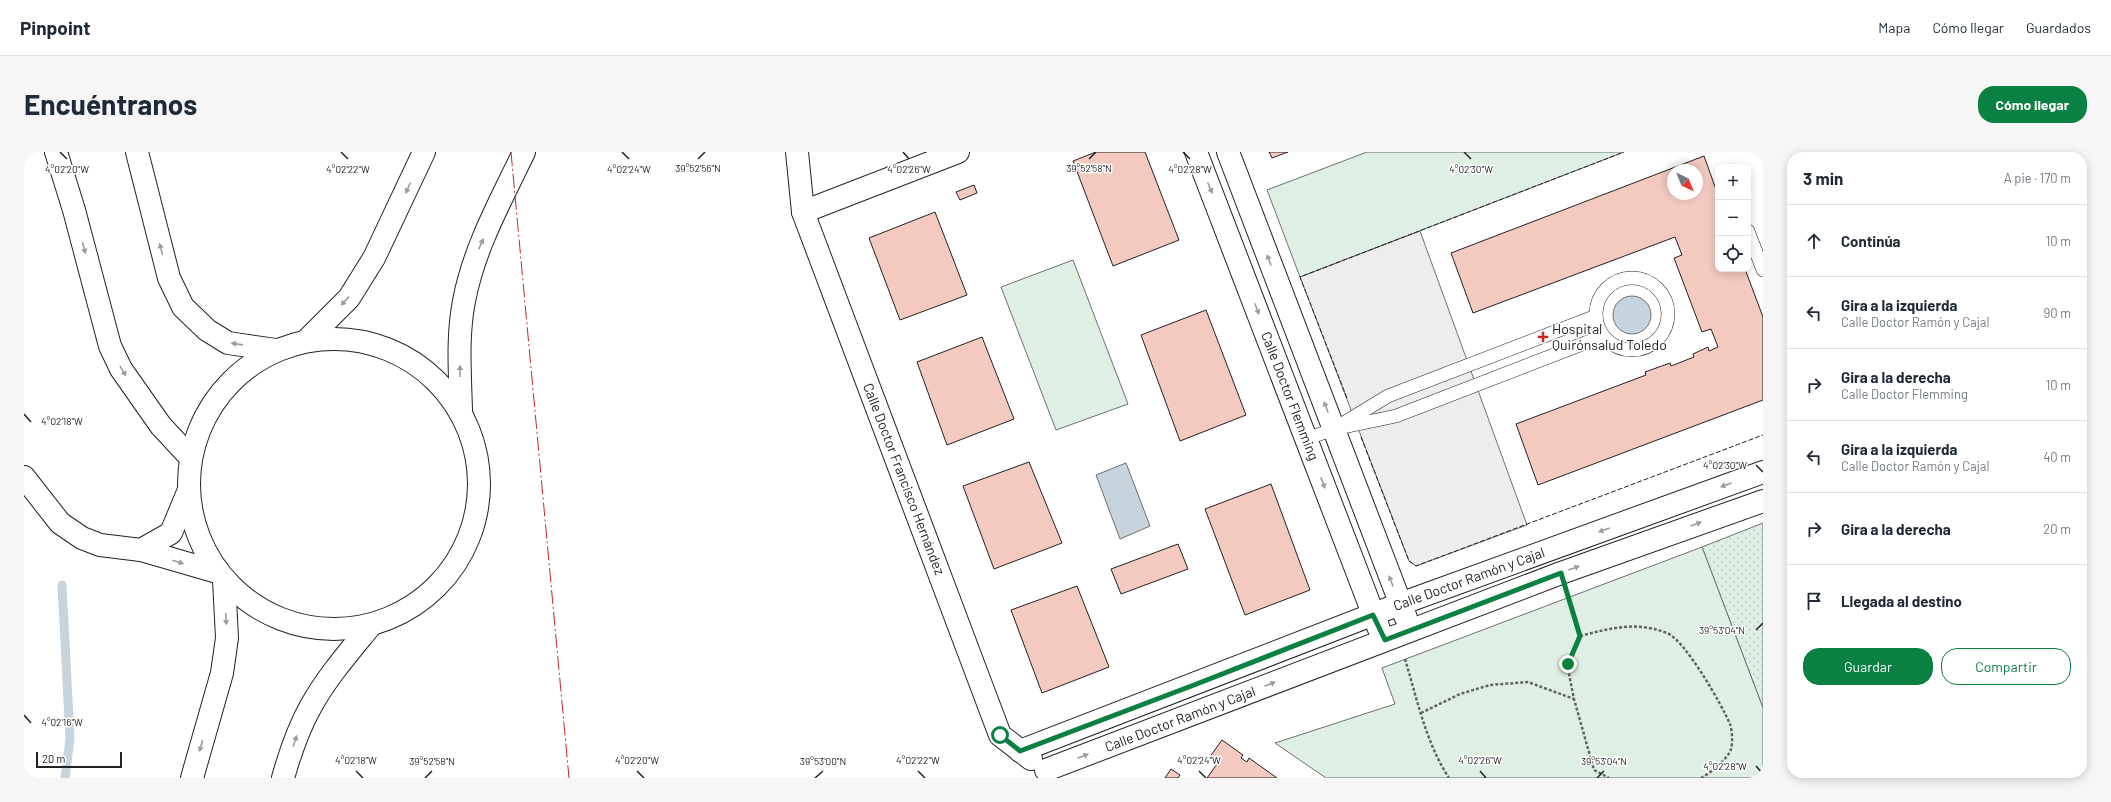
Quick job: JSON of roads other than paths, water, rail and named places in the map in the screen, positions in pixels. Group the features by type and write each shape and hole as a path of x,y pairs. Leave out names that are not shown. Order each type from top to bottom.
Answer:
{"main road":[{"path":"56,152 74,210 110,346 121,369 161,426 190,457"},
{"path":"137,152 169,278 183,307 207,330 228,343 276,350"},
{"path":"306,341 349,298 374,258 424,152"},
{"path":"461,410 460,334 464,300 478,252 524,152"},
{"name":"Calle Doctor Francisco Hernández","path":"797,152 803,212 1000,735 1052,774"},
{"path":"803,212 958,152"},
{"name":"Calle Doctor Flemming","path":"1196,152 1373,615 1398,636"},
{"path":"1228,152 1400,604 1398,636"},
{"path":"351,339 394,350 432,375 461,410 477,452 480,496 469,540 446,578 412,607 371,625 331,630 291,624 254,607 220,576 202,548 192,521 188,492 190,457 201,423 220,393 245,368 276,350 306,341 351,339"},
{"name":"Calle Doctor Ramón y Cajal","path":"1020,751 1194,685 1400,604 1763,472"},
{"path":"24,477 60,523 82,538 100,545 141,550 220,576"},
{"path":"141,550 171,533 188,492"},
{"name":"Calle Doctor Ramón y Cajal","path":"1052,774 1398,636 1561,573 1763,501"},
{"path":"192,778 222,673 227,638 220,576"},
{"path":"283,778 296,736 311,706 333,671 371,625"}],"lane":[{"path":"1750,236 1763,270"},
{"path":"1638,277 1651,282 1660,290 1667,301 1669,314 1667,327 1660,338 1650,346 1637,350 1624,350 1612,344 1603,336 1597,326 1596,316 1597,303 1603,291 1613,283 1625,278 1638,277"},
{"path":"1334,429 1388,396 1596,316"},
{"path":"1306,439 1334,429 1396,416 1603,336"}],"waterway":[{"path":"62,585 70,739 65,778"}],"place":[{"name":"Hospital Quirónsalud Toledo","path":"1543,337"}]}
